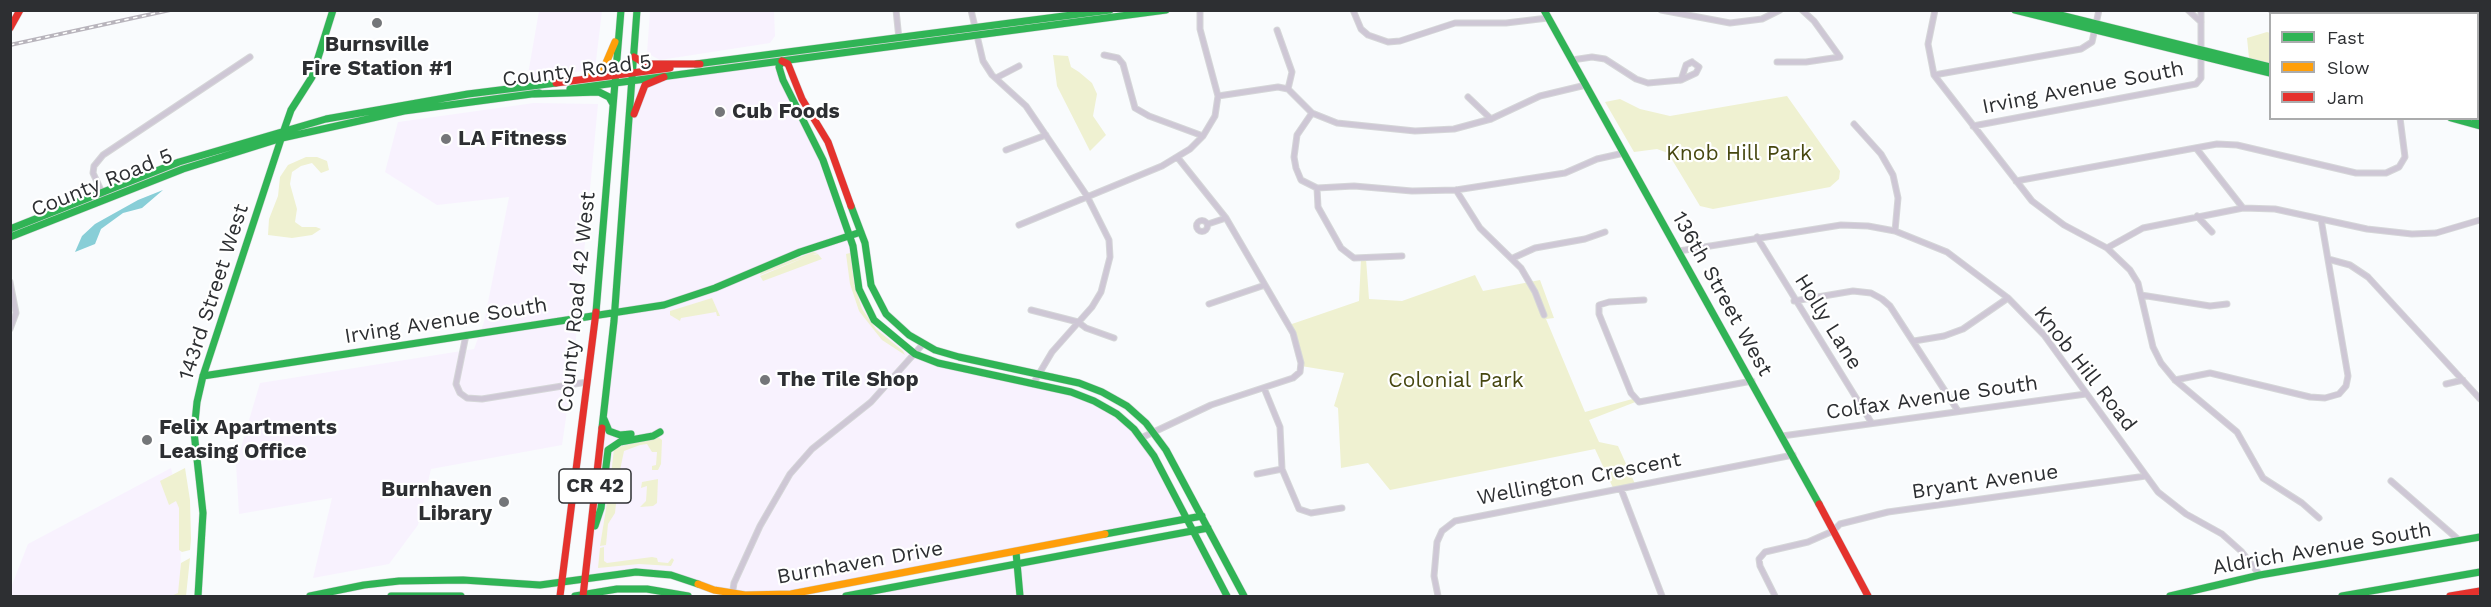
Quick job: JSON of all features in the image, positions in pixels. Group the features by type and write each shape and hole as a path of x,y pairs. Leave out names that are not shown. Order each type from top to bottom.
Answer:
{"main road":[{"path":"10,28 20,10"},
{"name":"143rd Street West","path":"198,597 203,513 194,432 197,402 203,376 284,129 291,110 312,77 333,10"},
{"name":"County Road 42 West","path":"560,597 596,316 621,10"},
{"name":"County Road 42 West","path":"580,596 588,549 615,313 637,10"},
{"name":"County Road 5","path":"10,237 201,155 284,129 397,105 780,53 900,41 1110,10"},
{"name":"County Road 5","path":"975,31 1166,10"},
{"name":"136th Street West","path":"1544,10 1793,455 1868,597"},
{"path":"2015,10 2269,67"},
{"path":"2040,10 2095,27"},
{"path":"587,78 604,68 619,31"},
{"name":"County Road 5","path":"10,229 183,168 282,138 404,111 782,62 900,41"},
{"path":"780,53 782,62 779,67 787,91 816,145 850,236 859,289 867,308 887,333 915,354 951,367 1071,392 1094,401 1117,414 1141,438 1154,456 1227,597"},
{"path":"2201,53 2269,73"},
{"path":"634,57 646,64 700,64"},
{"path":"782,62 788,64 802,99 828,142 861,232 872,285 879,303 898,326 923,344 959,357 1079,383 1102,392 1127,406 1154,432 1166,450 1244,597"},
{"path":"628,130 645,85 664,77"},
{"path":"534,94 599,92 609,97 613,105"},
{"path":"2458,120 2481,126"},
{"name":"Irving Avenue South","path":"203,376 615,313 689,299 800,252 861,232"},
{"path":"588,549 600,508 608,450 620,441 653,436 660,432 653,430 615,434 609,431 603,417"},
{"name":"Burnhaven Drive","path":"310,597 399,581 463,580 532,585 636,572 672,575 732,595 791,594 1202,516"},
{"name":"Burnhaven Drive","path":"846,597 1208,528"},
{"name":"Aldrich Avenue South","path":"2170,597 2260,575 2481,537"},
{"path":"1016,552 1020,597"},
{"path":"2342,597 2481,572"},
{"path":"580,596 617,589 647,589 688,597"},
{"path":"2450,597 2481,591"},
{"path":"392,597 427,595 461,597"}],"street":[{"path":"896,10 900,41"},
{"path":"971,10 983,61 996,78 1026,106 1087,196 1104,226 1110,257 1101,292 1092,307 1052,352 1033,384"},
{"path":"1019,225 1178,158 1203,136 1215,116 1218,96 1200,29 1200,10"},
{"path":"1353,10 1362,29 1376,41 1400,41 1455,23 1506,23 1548,18"},
{"path":"1661,10 1730,23 1762,19 1780,10"},
{"path":"1778,62 1806,62 1840,57 1814,21 1802,10"},
{"path":"1935,10 1928,44 1934,75 2032,201 2048,215 2107,248 2130,270 2138,282 2152,347 2161,363 2175,380 2237,432 2248,448 2262,478 2302,503 2319,518"},
{"path":"1934,75 2081,49 2092,42 2099,10"},
{"path":"2188,10 2201,22"},
{"name":"Irving Avenue South","path":"1973,126 2189,87 2201,78 2201,10"},
{"path":"1277,30 1292,72 1288,89"},
{"path":"1104,55 1118,58 1123,64 1135,108 1149,116 1203,136"},
{"path":"103,196 93,174 94,166 109,149 250,57"},
{"path":"1572,60 1592,57 1605,59 1636,79 1648,83 1681,80"},
{"path":"996,78 1019,66"},
{"path":"1218,96 1272,88 1288,89 1312,113 1337,123 1415,132 1454,129 1491,119 1540,96 1586,85"},
{"path":"1468,97 1491,119"},
{"path":"1129,112 1135,108"},
{"path":"1312,113 1297,135 1294,157 1301,180 1317,188 1353,186 1412,191 1456,190 1565,173 1597,159 1624,153"},
{"path":"2016,181 2217,144 2237,145 2356,172 2386,173 2399,167 2405,157 2400,120"},
{"path":"1854,124 1881,154 1893,175 1898,198 1895,231"},
{"path":"1006,150 1046,135"},
{"path":"2196,148 2243,208"},
{"path":"1141,438 1211,405 1293,378 1300,372 1299,349 1293,333 1226,218 1178,158"},
{"path":"1317,188 1318,207 1346,253 1363,260 1402,256"},
{"path":"1456,190 1480,228 1513,258 1535,292 1544,315"},
{"path":"2107,248 2143,228 2243,208 2275,209 2378,231 2412,234 2436,233 2481,220"},
{"path":"2197,216 2212,232"},
{"path":"1208,224 1226,218"},
{"path":"2175,380 2210,373 2310,397 2325,398 2339,394 2346,386 2348,376 2321,219"},
{"name":"Knob Hill Road","path":"1679,251 1841,225 1868,226 1895,231 1947,252 2008,298 2044,335 2146,476 2170,503 2231,541 2260,575"},
{"path":"1513,258 1535,248 1585,239 1605,232"},
{"name":"Holly Lane","path":"1757,237 1794,301 1871,422"},
{"path":"2328,259 2350,265 2368,277 2481,399"},
{"path":"10,282 16,313 10,329"},
{"path":"1209,304 1265,285"},
{"path":"1794,301 1853,291 1871,293 1890,306 1958,411"},
{"path":"2141,295 2210,306 2227,304"},
{"path":"1914,341 1944,336 1963,329 2008,298"},
{"path":"1644,300 1609,302 1599,305 1599,314 1631,393 1640,402 1752,381"},
{"path":"1031,310 1078,322 1086,328 1114,338"},
{"path":"466,335 456,384 460,393 467,398 482,399 587,382"},
{"path":"732,595 769,507 790,474 813,449 871,402 923,344"},
{"path":"2446,384 2463,380"},
{"path":"1264,388 1280,427 1282,469 1299,508 1311,513 1342,508"},
{"name":"Colfax Avenue South","path":"1782,436 2086,394"},
{"name":"Wellington Crescent","path":"1438,597 1434,576 1434,556 1442,531 1449,524 1462,519 1793,455"},
{"path":"1257,474 1282,469"},
{"name":"Bryant Avenue","path":"1775,597 1760,566 1759,560 1766,552 1808,542 1833,531 1840,524 1888,512 2146,476"},
{"path":"2391,481 2460,541"},
{"path":"1621,489 1662,597"}],"shaded area":[{"path":"539,11 602,11 595,69 527,80"},
{"path":"650,11 774,11 775,36 770,43 660,60 647,53"},
{"path":"782,61 779,67 809,131 853,246 862,297 887,333 938,363 1059,389 1109,409 1147,445 1187,519 791,594 745,595 650,573 584,579 600,449 632,81"},
{"path":"534,103 598,104 573,370 562,445 431,469 418,525 389,564 313,578 332,498 239,514 236,464 260,383 474,349 484,322 509,197 437,205 385,172 398,122"},
{"path":"171,468 180,507 181,596 11,596 10,590 28,544"},
{"path":"1194,531 1227,596 846,596"}],"green space":[{"path":"2269,33 2269,64 2249,58 2247,38"},
{"path":"1053,55 1068,56 1071,67 1092,83 1097,94 1093,116 1106,135 1090,151 1057,86"},
{"name":"Knob Hill Park","path":"1787,96 1840,171 1839,179 1830,187 1713,209 1700,206 1668,153 1657,149 1634,152 1605,102 1620,99 1640,109 1670,116"},
{"path":"306,157 317,157 327,161 329,170 321,173 312,163 292,172 290,184 297,209 295,222 302,227 321,229 312,235 292,238 268,235 269,219 278,196 280,177 288,165"},
{"path":"813,252 818,253 812,255 818,254 822,259 763,281 760,276 811,255 760,275 761,272"},
{"path":"850,253 854,283 862,309 876,329 905,355 882,340 859,311 850,284 846,254"},
{"name":"Colonial Park","path":"1361,259 1366,259 1369,299 1402,301 1475,275 1483,291 1540,280 1554,318 1546,319 1585,412 1636,398 1638,401 1589,420 1599,442 1618,446 1636,486 1614,490 1595,449 1390,490 1368,463 1341,468 1338,408 1334,406 1344,373 1301,366 1289,325 1359,301"},
{"path":"712,298 720,316 717,316 716,312 681,318 680,321 670,315 670,311"},
{"path":"658,437 662,440 661,464 658,470 652,470 652,466 656,465 657,452 652,452 647,444 624,451 619,475 611,476 614,448"},
{"path":"185,468 190,500 191,539 190,550 182,552 179,550 179,508 176,501 169,505 160,481"},
{"path":"619,476 615,513 608,524 606,545 600,546 611,478"},
{"path":"658,479 657,503 653,506 640,507 646,501 647,486 641,488 642,482"},
{"path":"604,547 604,561 607,563 652,557 657,558 658,562 668,563 672,558 674,560 671,566 639,564 598,568 600,548"},
{"path":"190,558 186,596 171,596 178,593 181,563"}],"water":[{"path":"163,190 142,208 123,213 101,229 95,244 75,252 82,236 95,224 138,200"}],"railway":[{"path":"10,45 170,10"}],"traffic: fast":[{"path":"198,596 203,513 194,432 197,402 203,376 284,130 291,110 312,77 333,10"},
{"path":"596,312 621,10"},
{"path":"602,428 614,321 637,10"},
{"path":"696,64 1110,10"},
{"path":"570,89 1166,10"},
{"path":"1544,10 1819,504"},
{"path":"2015,10 2269,73"},
{"path":"2040,10 2269,67"},
{"path":"782,61 779,67 783,80 823,160 853,246 859,289 874,320 915,354 938,363 1071,392 1094,401 1117,414 1134,429 1154,456 1227,596"},
{"path":"10,229 179,162 326,119 468,94 556,83"},
{"path":"534,94 599,92 609,97 613,104"},
{"path":"10,237 183,169 282,138 404,111 539,93"},
{"path":"2458,120 2480,126"},
{"path":"851,206 865,243 871,285 886,314 909,335 935,350 959,357 1079,383 1102,392 1127,406 1146,423 1166,450 1244,596"},
{"path":"203,376 664,305 715,288 800,252 861,232"},
{"path":"604,419 609,431 620,435 631,434"},
{"path":"595,526 601,508 608,450 620,442 653,436 660,432"},
{"path":"1105,534 1202,516"},
{"path":"846,596 1208,528"},
{"path":"2170,596 2260,575 2480,537"},
{"path":"1016,552 1020,596"},
{"path":"310,596 364,585 399,581 463,580 540,585 636,572 671,575 698,584"},
{"path":"2342,596 2480,572"},
{"path":"575,596 617,589 647,589 688,596"},
{"path":"391,596 461,596"}],"traffic: slow":[{"path":"587,78 603,70 615,42"},
{"path":"698,584 714,590 745,595 791,594 1105,534"}],"traffic: jam":[{"path":"10,28 20,10"},
{"path":"634,57 646,64 700,64"},
{"path":"782,61 788,64 802,99 828,142 851,206"},
{"path":"556,83 670,68"},
{"path":"634,114 645,85 664,77"},
{"path":"560,596 596,312"},
{"path":"583,596 602,428"},
{"path":"1819,504 1868,596"},
{"path":"2450,596 2480,591"}],"place":[{"name":"Burnsville Fire Station #1","path":"377,23"},
{"name":"Cub Foods","path":"720,112"},
{"name":"LA Fitness","path":"446,139"},
{"name":"The Tile Shop","path":"765,380"},
{"name":"Felix Apartments Leasing Office","path":"147,440"},
{"name":"Burnhaven Library","path":"504,502"}]}
